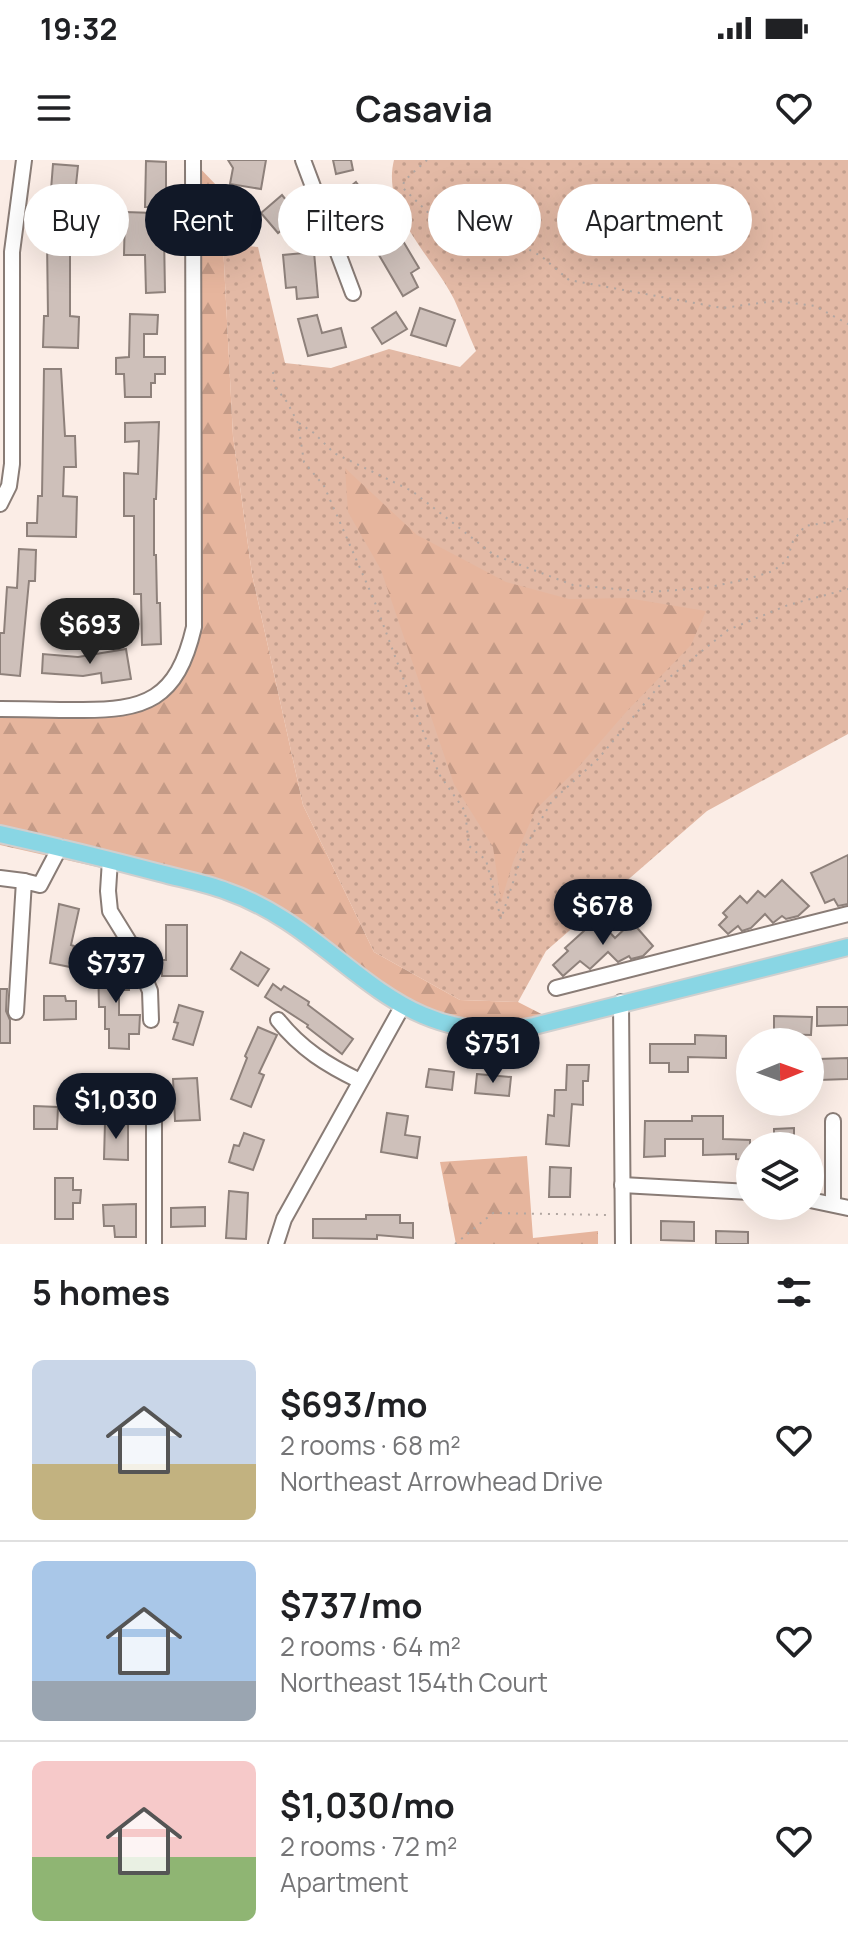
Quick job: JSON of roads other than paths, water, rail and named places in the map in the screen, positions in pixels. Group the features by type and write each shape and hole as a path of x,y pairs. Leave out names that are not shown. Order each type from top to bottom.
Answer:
{"main road":[{"path":"0,834 227,891 285,919 402,1007 446,1025 487,1032 534,1026 848,947"}],"street":[{"path":"0,504 9,486 12,464 12,252 24,160"},
{"path":"0,709 110,711 135,707 154,698 169,684 179,672 188,652 194,627 193,160"},
{"path":"303,160 353,293"},
{"path":"0,878 40,885 60,847"},
{"path":"110,860 110,911 139,963 150,991 151,1020"},
{"path":"16,1012 24,881"},
{"path":"556,988 848,914"},
{"path":"621,1002 623,1244"},
{"path":"276,1244 284,1219 402,1007"},
{"path":"278,1020 293,1040 315,1058 360,1081"},
{"path":"154,1094 154,1244"},
{"path":"833,1121 841,1206"},
{"path":"622,1185 736,1191"}]}
